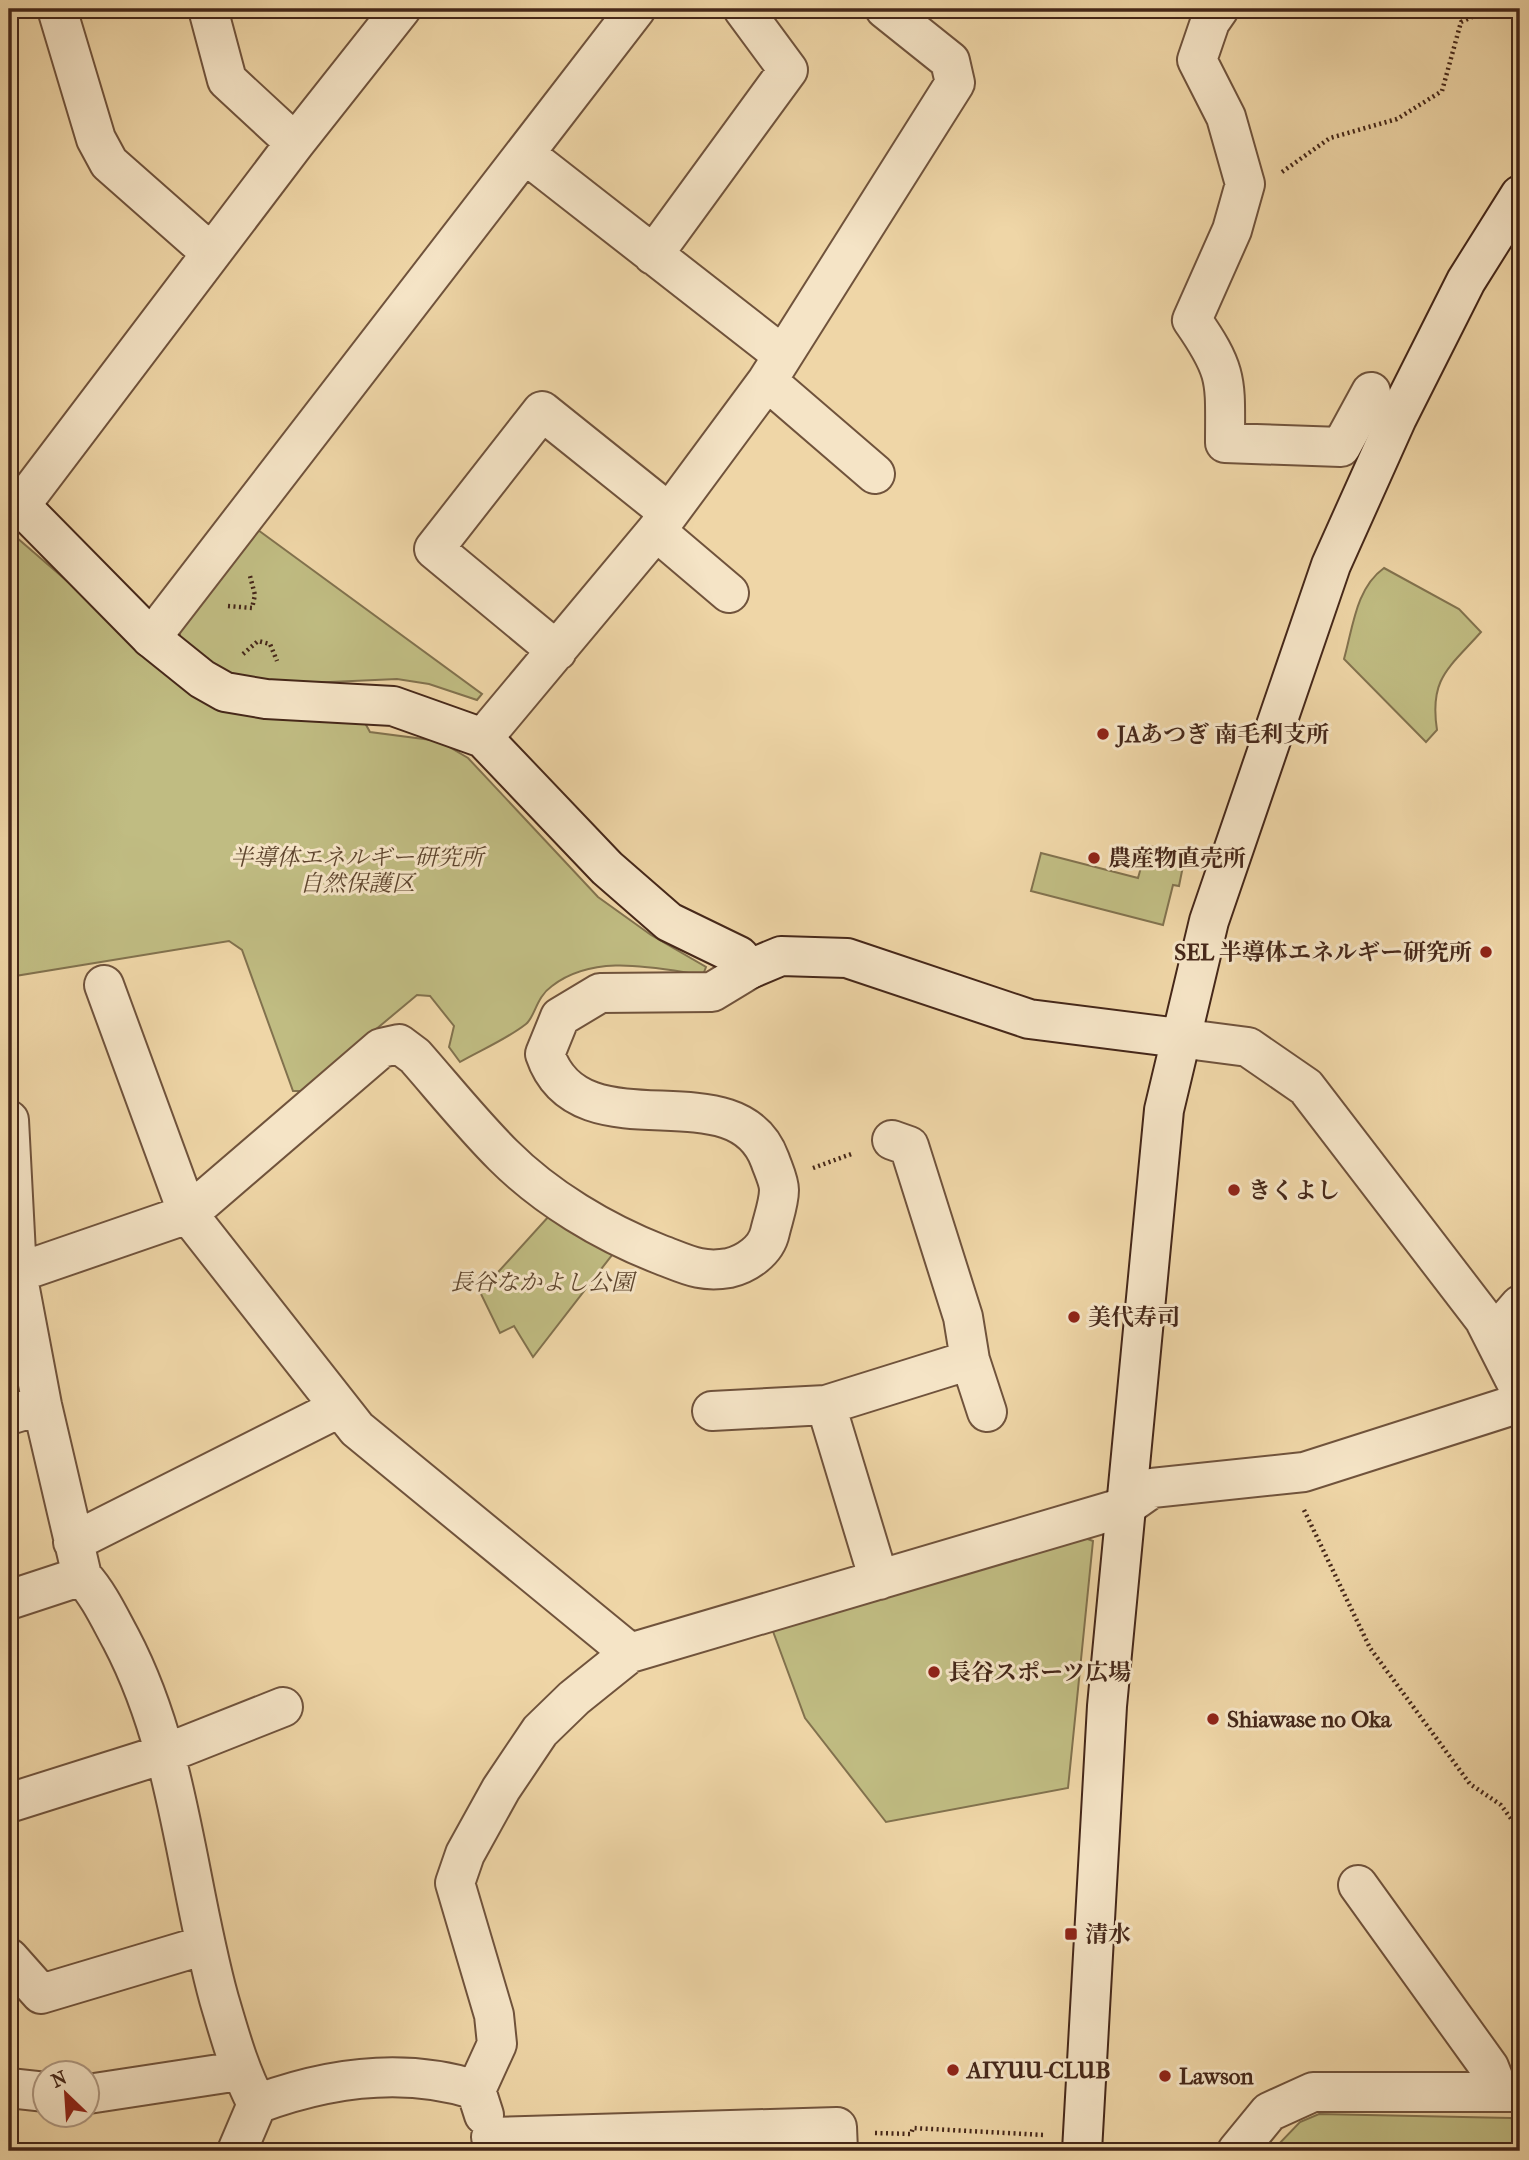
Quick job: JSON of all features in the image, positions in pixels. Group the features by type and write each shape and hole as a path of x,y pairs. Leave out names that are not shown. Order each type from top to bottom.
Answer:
{"street":[{"path":"57,9 96,139 109,163 211,253"},
{"path":"208,9 226,80 295,143"},
{"path":"401,9 15,500 151,638 202,679 225,692 265,699 393,706 483,738 607,868 669,922 738,956 750,970"},
{"path":"151,638 636,9"},
{"path":"653,255 788,70 743,9"},
{"path":"483,738 662,522 774,367 955,83 950,61 885,9"},
{"path":"1219,9 1210,22 1198,60 1226,117 1245,184 1231,230 1192,320 1216,356 1225,379 1225,443 1341,447 1371,392"},
{"path":"525,153 653,255 774,367 875,474"},
{"path":"1083,2144 1107,1706 1164,1110 1179,1038 1209,921 1331,565 1396,418 1466,281 1520,195"},
{"path":"557,651 434,549 542,411 662,522 729,593"},
{"path":"13,1276 188,1214 381,1048 399,1044 415,1056 504,1157 566,1206 628,1241 706,1272 746,1264 769,1238 779,1191 765,1146 750,1129 727,1117 619,1107 578,1098 552,1074 545,1054 560,1017 600,993 712,992 781,956 847,958 1030,1019 1248,1047 1306,1087 1484,1319 1520,1390"},
{"path":"104,985 188,1214 339,1408 357,1429 630,1653"},
{"path":"9,1112 13,1276 26,1410 78,1559 141,1677 167,1753 205,1945 239,2071 257,2104"},
{"path":"892,1140 908,1146 963,1317 970,1360 987,1412"},
{"path":"1493,1336 1520,1305"},
{"path":"712,1411 826,1405 970,1360"},
{"path":"837,2139 493,2144 476,2090 497,2044 494,2015 455,1883 465,1854 500,1789 540,1731 574,1698 630,1653 1125,1507 1153,1488 1304,1472 1520,1403"},
{"path":"826,1405 879,1580"},
{"path":"9,1600 339,1408"},
{"path":"9,1803 167,1753 283,1707"},
{"path":"1356,1899 1399,1923 1482,2037 1489,2067 1509,2091"},
{"path":"9,1958 41,1994 205,1945"},
{"path":"102,2092 239,2071"},
{"path":"237,2151 257,2104 295,2089 360,2077 445,2080 476,2090"},
{"path":"9,2088 32,2090"},
{"path":"1237,2151 1269,2112 1313,2092 1509,2091"}],"path":[{"path":"1245,184 1274,178 1330,138 1397,119 1442,91 1461,22 1490,9"},
{"path":"223,607 252,608 255,595 240,554 225,542"},
{"path":"235,659 258,641 270,644 277,660"},
{"path":"807,1170 892,1140"},
{"path":"1300,1502 1370,1648 1470,1784 1501,1805 1520,1831"},
{"path":"837,2139 850,2132 911,2134 914,2127 1083,2144"}],"green space":[{"path":"258,530 482,694 477,700 429,684 397,679 308,683 237,678 180,643 180,622"},
{"name":"半導体エネルギー研究所 自然保護区","path":"9,531 204,699 360,714 370,732 439,741 468,758 598,897 651,935 706,967 703,975 625,965 587,969 552,986 539,1001 526,1024 460,1062 449,1047 454,1026 430,996 417,995 302,1091 293,1091 242,950 229,941 9,977"},
{"path":"1384,568 1459,609 1481,632 1444,675 1436,698 1437,730 1426,742 1344,659 1361,597 1367,586"},
{"path":"1147,846 1186,851 1179,886 1173,885 1163,925 1031,891 1041,853 1138,878"},
{"name":"長谷なかよし公園","path":"549,1216 597,1241 612,1255 533,1357 514,1326 500,1333 480,1292"},
{"name":"長谷スポーツ広場","path":"1085,1538 1093,1541 1068,1788 886,1822 805,1718 771,1626"},
{"path":"1319,2114 1511,2118 1520,2133 1514,2151 1272,2151 1300,2122"}],"place":[{"name":"JAあつぎ 南毛利支所","path":"1103,734"},
{"name":"農産物直売所","path":"1094,858"},
{"name":"SEL 半導体エネルギー研究所","path":"1486,952"},
{"name":"きくよし","path":"1234,1190"},
{"name":"美代寿司","path":"1074,1317"},
{"name":"長谷スポーツ広場","path":"934,1672"},
{"name":"Shiawase no Oka","path":"1213,1719"},
{"name":"清水","path":"1071,1934"},
{"name":"AIYUU-CLUB","path":"953,2070"},
{"name":"Lawson","path":"1165,2076"}]}
